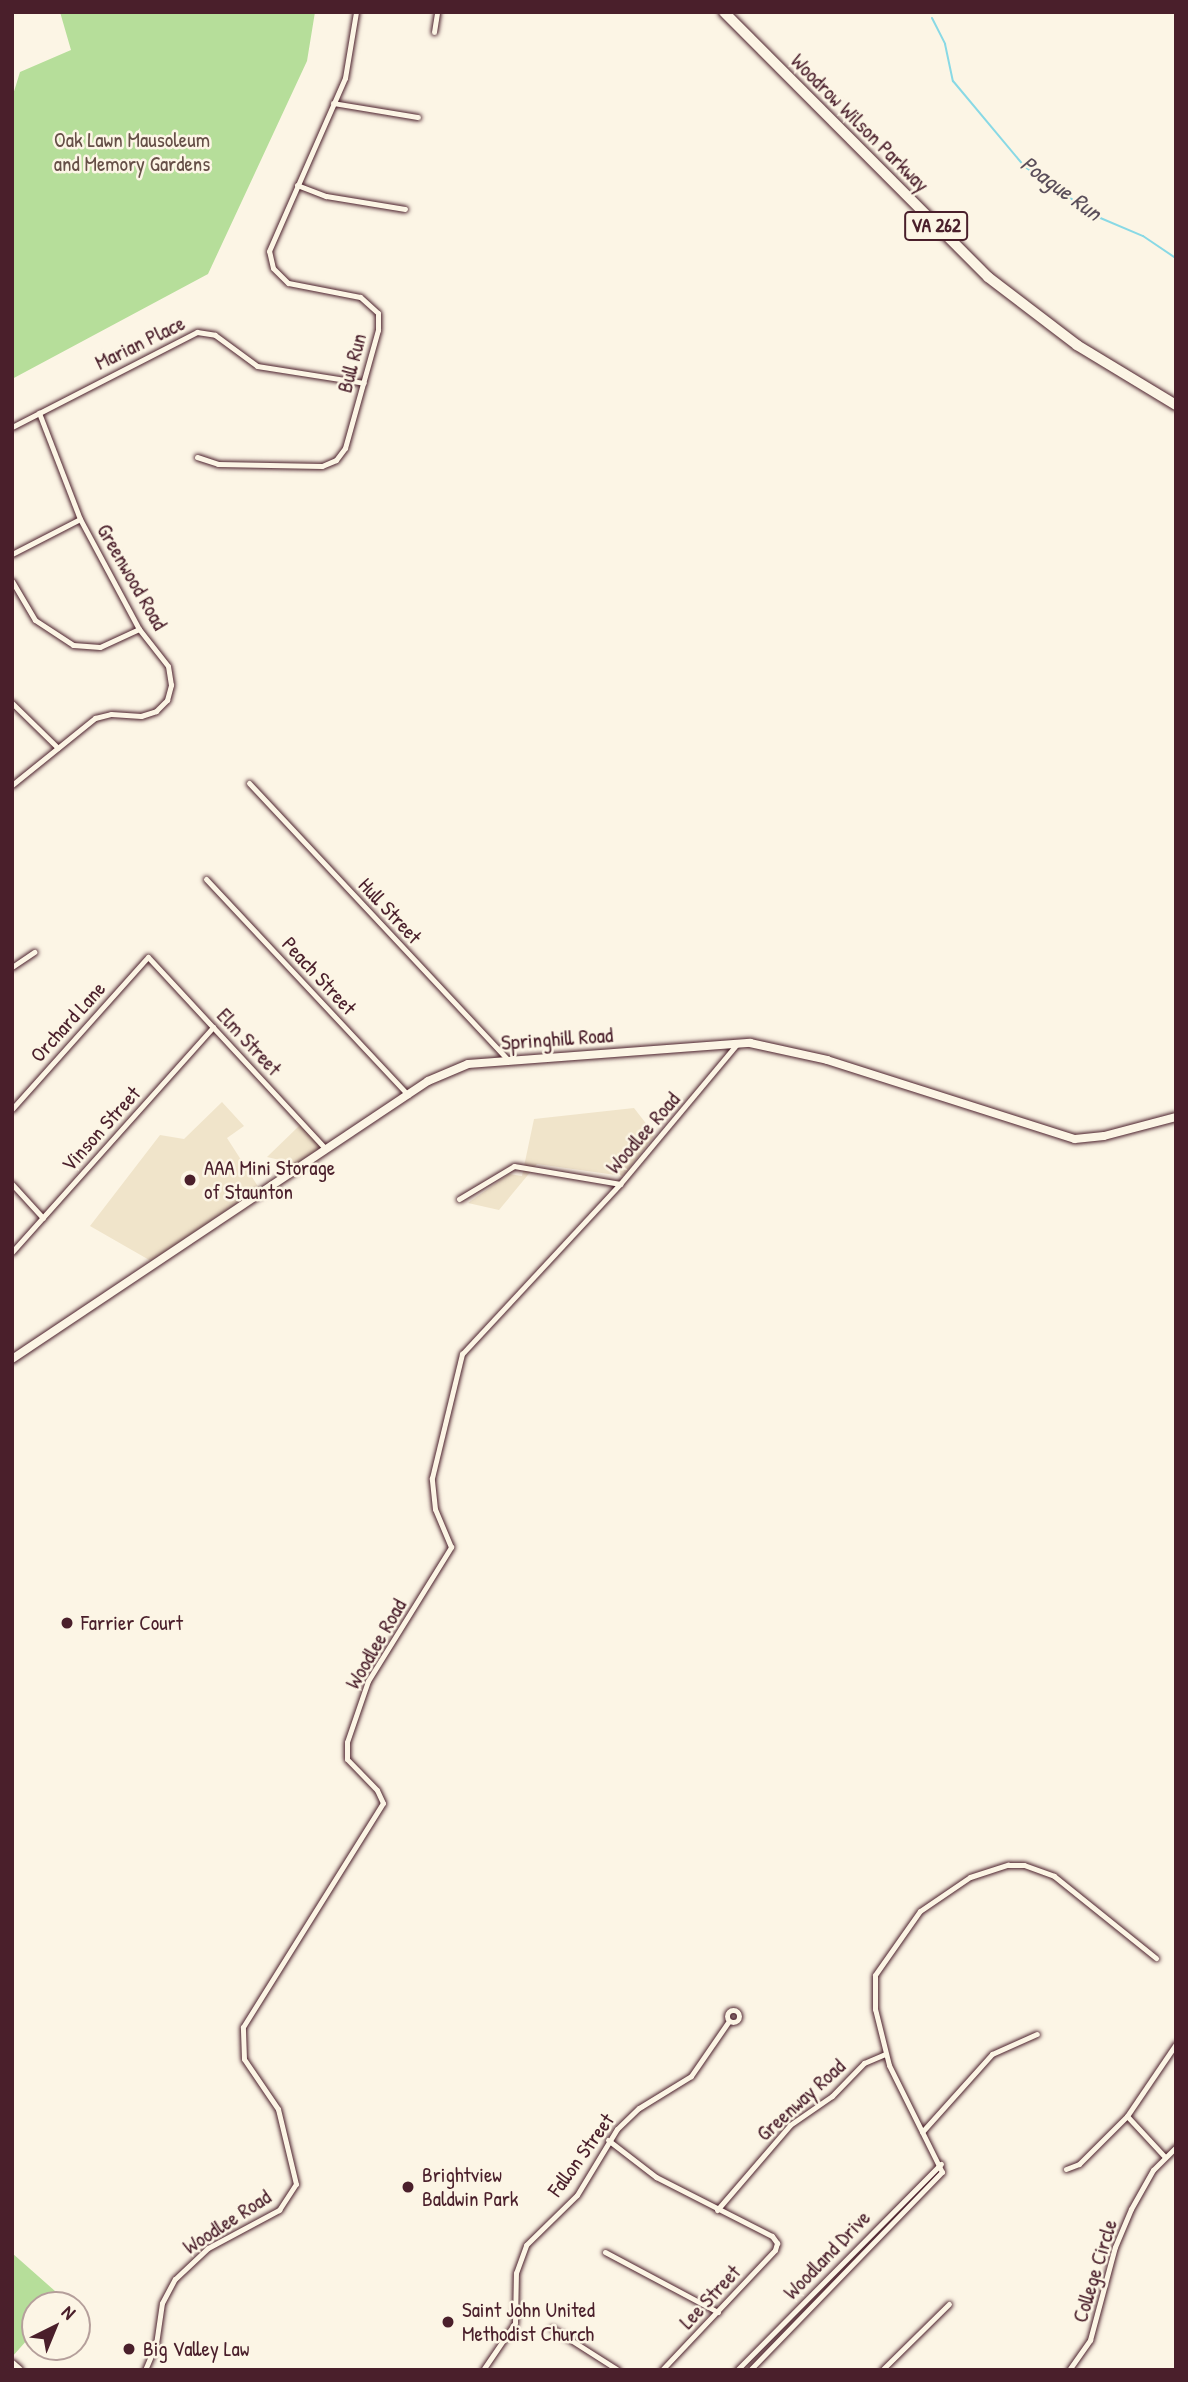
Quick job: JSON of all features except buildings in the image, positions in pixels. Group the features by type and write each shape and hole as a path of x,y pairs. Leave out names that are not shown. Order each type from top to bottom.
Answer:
{"highway":[{"name":"Woodrow Wilson Parkway","path":"724,12 995,284 1077,345 1176,405"}],"street":[{"name":"Bull Run","path":"197,457 218,464 328,465 345,448 379,324 374,306 360,297 292,285 271,263 270,243 347,72 356,12"},
{"path":"434,32 437,12"},
{"path":"333,103 418,117"},
{"path":"297,185 326,196 405,209"},
{"name":"Marian Place","path":"12,426 197,332 215,335 257,366 363,383"},
{"name":"Greenwood Road","path":"12,785 96,717 144,716 165,702 171,688 170,670 139,629 80,519 39,413"},
{"path":"12,554 80,519"},
{"path":"12,580 35,620 73,645 100,647 139,629"},
{"path":"12,703 58,748"},
{"name":"Hull Street","path":"248,783 508,1060"},
{"name":"Peach Street","path":"206,878 408,1095"},
{"path":"12,967 34,952"},
{"name":"Elm Street","path":"148,957 327,1149"},
{"name":"Orchard Lane","path":"12,1109 148,957"},
{"name":"Vinson Street","path":"12,1252 213,1027"},
{"name":"Springhill Road","path":"12,1359 408,1095 454,1068 508,1060 737,1042 796,1051 1075,1139 1104,1136 1176,1117"},
{"name":"Woodlee Road","path":"145,2370 156,2344 162,2303 178,2275 208,2248 279,2210 296,2184 281,2116 244,2059 243,2027 383,1803 377,1790 347,1759 346,1748 368,1681 451,1547 435,1509 432,1479 461,1357 620,1184 737,1042"},
{"path":"460,1199 514,1166 620,1184"},
{"path":"12,1184 43,1218"},
{"path":"942,2164 922,2133 885,2054 874,2009 875,1975 920,1911 946,1891 990,1869 1024,1866 1054,1876 1156,1958"},
{"name":"Fallon Street","path":"483,2370 515,2323 516,2273 523,2250 577,2195 608,2140 635,2111 691,2076 729,2021"},
{"path":"922,2133 992,2054 1037,2034"},
{"path":"1066,2169 1079,2164 1127,2116 1176,2044"},
{"name":"Greenway Road","path":"717,2210 790,2126 832,2096 862,2065 885,2054"},
{"path":"1127,2116 1165,2157"},
{"path":"608,2140 656,2177 717,2210"},
{"name":"College Circle","path":"1069,2370 1090,2340 1115,2247 1131,2209 1165,2157 1176,2147"},
{"name":"Woodland Drive","path":"737,2370 942,2164"},
{"name":"Woodland Drive","path":"750,2370 942,2172 942,2164"},
{"name":"Lee Street","path":"662,2370 718,2312 777,2244 772,2236 717,2210"},
{"path":"605,2252 718,2312"},
{"path":"882,2370 949,2305"},
{"path":"552,2328 618,2370"},
{"path":"12,2364 19,2370"}],"shaded area":[{"name":"AAA Mini Storage of Staunton","path":"222,1102 244,1126 227,1138 259,1188 151,1261 90,1226 160,1135 184,1139"},
{"path":"634,1108 655,1135 623,1176 537,1164 499,1210 468,1203 509,1174 522,1176 534,1119"},
{"path":"300,1125 321,1147 296,1164 267,1157"}],"green space":[{"name":"Oak Lawn Mausoleum and Memory Gardens","path":"60,12 315,12 307,61 208,274 12,379 12,98 20,72 71,50"},
{"path":"12,2253 55,2291 21,2291 21,2347 12,2357"}],"waterway":[{"name":"Poague Run","path":"932,18 945,44 953,81 1025,167 1098,217 1143,236 1176,258"}],"place":[{"name":"AAA Mini Storage of Staunton","path":"190,1180"},
{"name":"Farrier Court","path":"67,1623"},
{"name":"Brightview Baldwin Park","path":"408,2187"},
{"name":"Saint John United Methodist Church","path":"448,2322"},
{"name":"Big Valley Law","path":"129,2349"}]}
